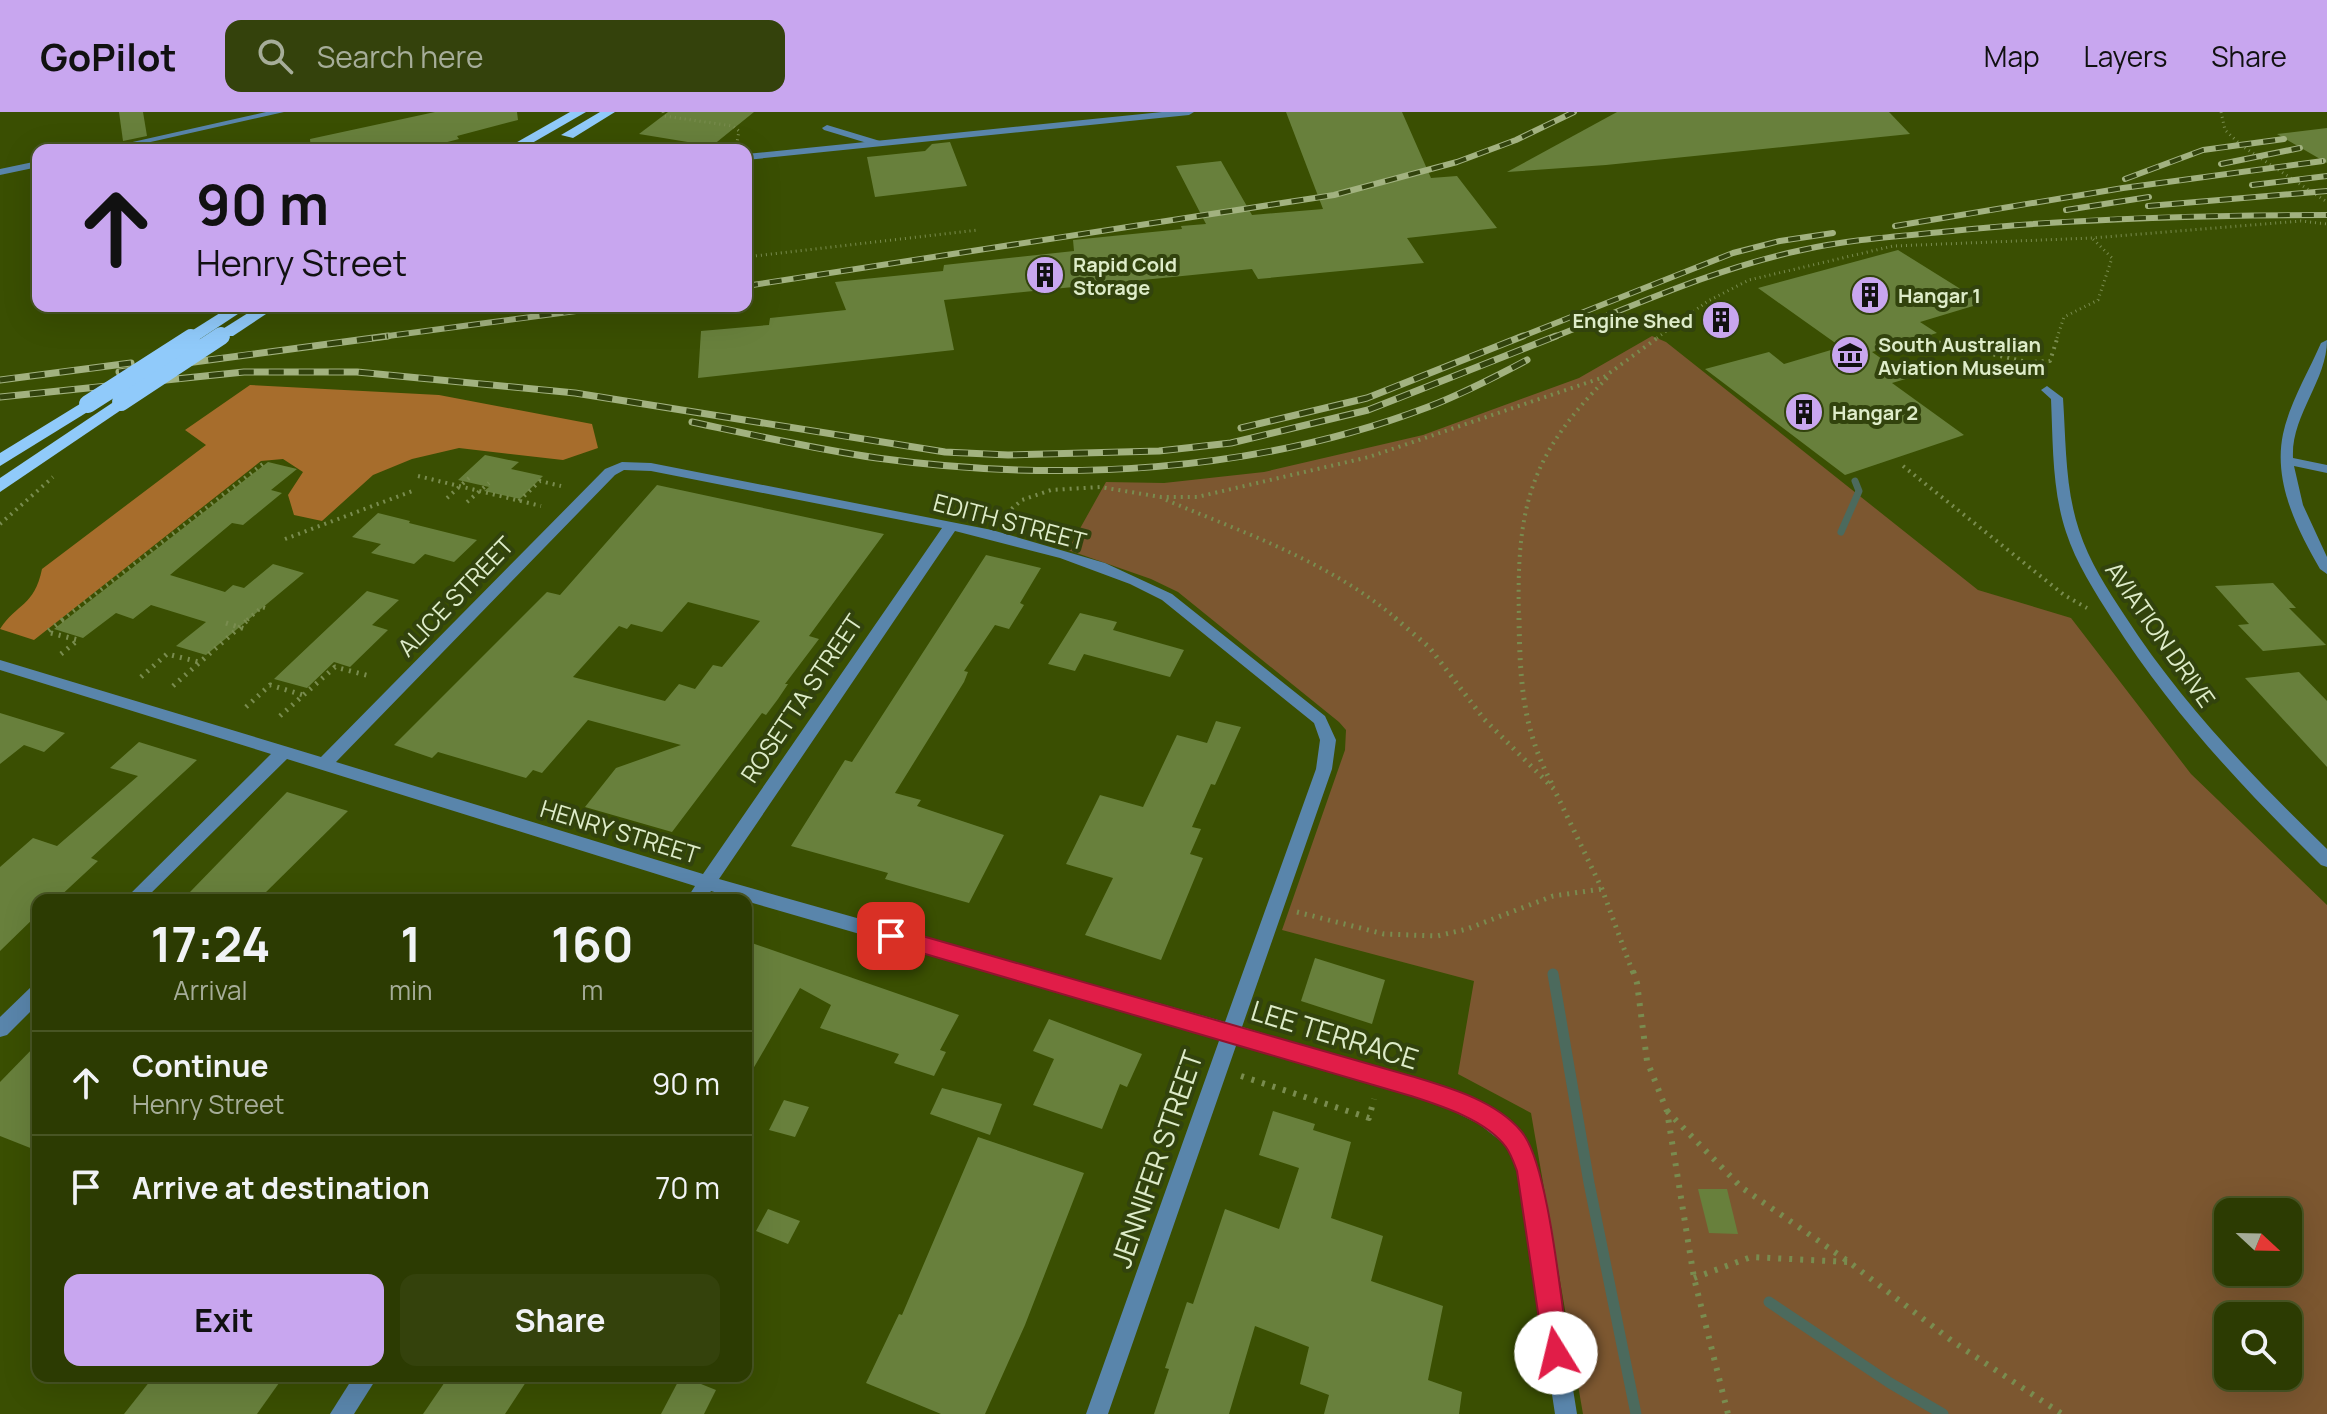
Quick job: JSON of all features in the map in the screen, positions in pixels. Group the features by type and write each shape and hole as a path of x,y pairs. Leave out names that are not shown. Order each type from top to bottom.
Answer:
{"highway":[{"path":"521,144 580,112"},
{"path":"551,144 609,112"},
{"path":"0,461 232,312"},
{"path":"0,486 121,402 260,312"}],"street":[{"path":"128,144 256,114 279,112"},
{"path":"752,156 1189,112"},
{"path":"827,128 877,143"},
{"path":"0,172 32,165"},
{"path":"2327,343 2289,435 2287,461 2303,519 2327,569"},
{"name":"AVIATION DRIVE","path":"2047,390 2057,398 2065,498 2073,532 2090,570 2126,630 2183,709 2249,784 2327,860"},
{"path":"2287,461 2327,469"},
{"name":"EDITH STREET","path":"622,466 651,467 988,534 1045,549 1144,584 1167,597 1320,720 1328,740"},
{"name":"ALICE STREET","path":"324,764 602,480 622,466"},
{"name":"ROSETTA STREET","path":"699,894 951,526"},
{"name":"HENRY STREET","path":"0,665 746,894"},
{"name":"JENNIFER STREET","path":"1097,1414 1324,769 1328,740"},
{"path":"139,894 285,751"},
{"name":"HENRY STREET","path":"752,896 1230,1032"},
{"path":"0,1029 32,998"},
{"name":"LEE TERRACE","path":"1230,1032 1441,1095 1486,1117 1514,1139 1528,1170 1566,1414"},
{"path":"341,1414 363,1382"}],"path":[{"path":"663,112 664,116 733,126 739,131 737,144"},
{"path":"2221,112 2222,124 2231,139 2307,192 2327,202"},
{"path":"1728,1414 1694,1278 1667,1111 1647,1061 1637,983 1602,889 1532,744 1522,661 1519,550 1532,482 1555,436 1568,416 1616,370 1708,301 1749,280 1893,246 2092,238 2273,223 2327,224"},
{"path":"752,256 978,230"},
{"path":"1932,341 2027,362 2050,361 2064,317 2098,300 2112,258 2092,238"},
{"path":"988,534 1015,504 1051,490 1100,487 1188,498 1223,493 1369,457 1447,433 1616,370"},
{"path":"61,654 78,640 47,632 264,463"},
{"path":"1903,466 2064,595 2089,609"},
{"path":"418,476 541,506"},
{"path":"447,498 469,478"},
{"path":"519,501 540,481 561,486"},
{"path":"467,502 489,483"},
{"path":"285,539 415,490"},
{"path":"1161,497 1300,556 1365,592 1429,647 1484,719 1554,789"},
{"path":"173,686 265,608 251,604"},
{"path":"226,623 242,628"},
{"path":"141,677 167,654 199,662"},
{"path":"280,716 335,667 370,676"},
{"path":"246,707 270,685 303,695"},
{"path":"1275,905 1371,932 1420,937 1474,926 1552,896 1602,889"},
{"path":"1239,1076 1369,1118 1381,1077"},
{"path":"1667,1111 1741,1187 1849,1262 1952,1341 2062,1414"},
{"path":"1694,1278 1751,1257 1849,1262"}],"shaded area":[{"path":"1652,336 1666,342 1978,590 2071,618 2191,774 2327,905 2327,1414 1583,1414 1531,1113 1458,1074 1474,981 1282,930 1345,750 1346,730 1178,592 1151,579 1068,550 1106,482 1164,483 1264,472 1423,435 1579,378"},
{"path":"250,385 439,395 592,424 598,448 563,460 459,448 412,459 373,475 322,521 294,515 288,495 303,472 283,459 261,461 34,640 0,629 30,598 42,569 206,445 185,430"}],"building":[{"path":"119,112 143,112 147,136 123,141"},
{"path":"435,112 517,112 518,120 457,136 459,139 440,144 310,144 310,139"},
{"path":"668,112 754,112 714,144 639,134"},
{"name":"Rapid Cold Storage","path":"1286,112 1402,112 1431,178 1457,176 1497,228 1407,238 1424,263 1258,279 1252,269 944,300 954,350 698,378 701,331 769,325 770,318 846,310 835,282 943,271 944,265 1074,251 1073,240 1206,224 1176,166 1221,161 1252,215 1323,209"},
{"path":"1617,112 1889,112 1910,134 1507,172"},
{"path":"2327,128 2327,163 2277,134"},
{"path":"950,142 967,186 875,197 867,157 925,151 932,144"},
{"path":"1898,250 1983,303 1920,322 1937,333 1872,352 1909,378 1892,383 1964,435 1845,475 1705,369 1769,352 1784,364 1841,347 1758,288"},
{"path":"485,455 519,462 511,469 543,476 520,499 484,491 489,487 458,480"},
{"path":"268,462 297,469 271,490 282,493 243,525 232,523 170,575 225,592 233,585 244,588 273,564 304,573 206,655 176,646 206,622 151,605 133,619 116,613 83,638 54,629"},
{"path":"657,485 884,534 809,636 819,639 785,684 788,684 778,699 766,715 762,713 672,832 585,807 616,768 681,745 588,720 542,773 533,770 526,778 438,752 432,758 394,745 547,592 560,595","holes":["688,602 760,621 722,667 713,665 695,689 679,684 665,701 573,677 619,626 627,629 631,624 662,632"]},
{"path":"378,513 477,540 454,562 425,554 414,564 371,553 381,544 352,537"},
{"path":"986,555 1041,568 1009,629 995,625 964,671 968,672 964,682 895,793 921,800 917,806 1004,835 969,903 885,879 888,873 791,846 845,760 852,762"},
{"path":"2273,583 2296,608 2289,608 2326,645 2263,651 2238,625 2249,624 2215,586"},
{"path":"367,591 399,600 372,625 388,630 350,667 334,662 307,688 274,679"},
{"path":"1080,613 1117,622 1113,630 1184,650 1170,677 1084,654 1075,671 1048,664"},
{"path":"2299,672 2327,701 2327,767 2245,678"},
{"path":"0,713 65,733 44,752 24,745 0,764"},
{"path":"1216,721 1241,727 1192,827 1201,829 1190,854 1203,858 1161,960 1085,935 1113,878 1066,864 1100,795 1143,807 1177,735 1207,743"},
{"path":"139,742 197,760 91,858 98,861 62,894 32,894 32,920 0,951 0,867 33,838 57,846 138,776 110,768"},
{"path":"287,792 348,811 264,894 190,892"},
{"path":"752,943 959,1015 940,1050 946,1052 934,1076 894,1063 899,1054 820,1028 831,1005 800,988 752,1071"},
{"path":"1315,958 1385,980 1372,1024 1301,1001"},
{"path":"1049,1019 1142,1054 1127,1087 1120,1084 1102,1129 1033,1105 1054,1059 1033,1051"},
{"path":"32,1049 32,1149 0,1136 0,1082"},
{"path":"942,1088 1002,1104 990,1135 930,1114"},
{"path":"784,1100 809,1107 795,1137 769,1130"},
{"path":"1273,1111 1315,1124 1313,1130 1351,1142 1331,1218 1383,1236 1371,1281 1443,1306 1428,1380 1462,1392 1459,1414 1324,1414 1329,1395 1300,1384 1309,1347 1255,1326 1229,1414 1154,1414 1169,1369 1165,1368 1187,1302 1193,1304 1225,1209 1279,1229 1299,1168 1259,1155"},
{"path":"978,1137 1084,1173 1025,1325 985,1414 941,1414 866,1383 899,1314 902,1315"},
{"path":"1698,1189 1727,1189 1738,1234 1709,1233"},
{"path":"768,1209 800,1221 788,1244 756,1231"},
{"path":"149,1382 280,1382 257,1414 124,1414"},
{"path":"445,1382 526,1382 505,1414 423,1414"},
{"path":"678,1382 696,1382 716,1390 704,1414 661,1414"}],"waterway":[{"path":"1841,532 1859,491 1855,481"},
{"path":"1553,974 1589,1183 1636,1414"},
{"path":"1769,1302 1890,1383 1943,1414"}],"railway":[{"path":"752,285 1334,195 1457,162 1516,140 1574,112"},
{"path":"2125,179 2203,150 2284,139"},
{"path":"2221,164 2300,148"},
{"path":"1895,226 2123,188 2323,161"},
{"path":"2252,185 2327,176"},
{"path":"2148,206 2327,191"},
{"path":"2066,210 2149,197"},
{"path":"1551,338 1738,267 1839,243 2092,220 2327,215"},
{"path":"1518,338 1733,253 1780,241 1833,233"},
{"path":"380,337 569,312"},
{"path":"380,337 388,336"},
{"path":"1241,428 1367,398 1523,336"},
{"path":"0,397 244,372 357,372 575,393 945,452 1008,455 1159,451 1231,443 1368,410 1556,336"},
{"path":"119,372 380,337"},
{"path":"373,338 380,337"},
{"path":"692,422 877,458 946,466 1016,470 1156,467 1226,459 1362,429 1441,402 1527,360"},
{"path":"0,380 131,363"}],"place":[{"name":"Rapid Cold Storage","path":"1045,275"},
{"name":"Hangar 1","path":"1870,295"},
{"name":"Engine Shed","path":"1721,320"},
{"name":"South Australian Aviation Museum","path":"1850,355"},
{"name":"Hangar 2","path":"1804,412"}],"route":[{"path":"891,936 1088,990 1441,1095 1486,1117 1514,1139 1528,1170 1556,1353"}]}
